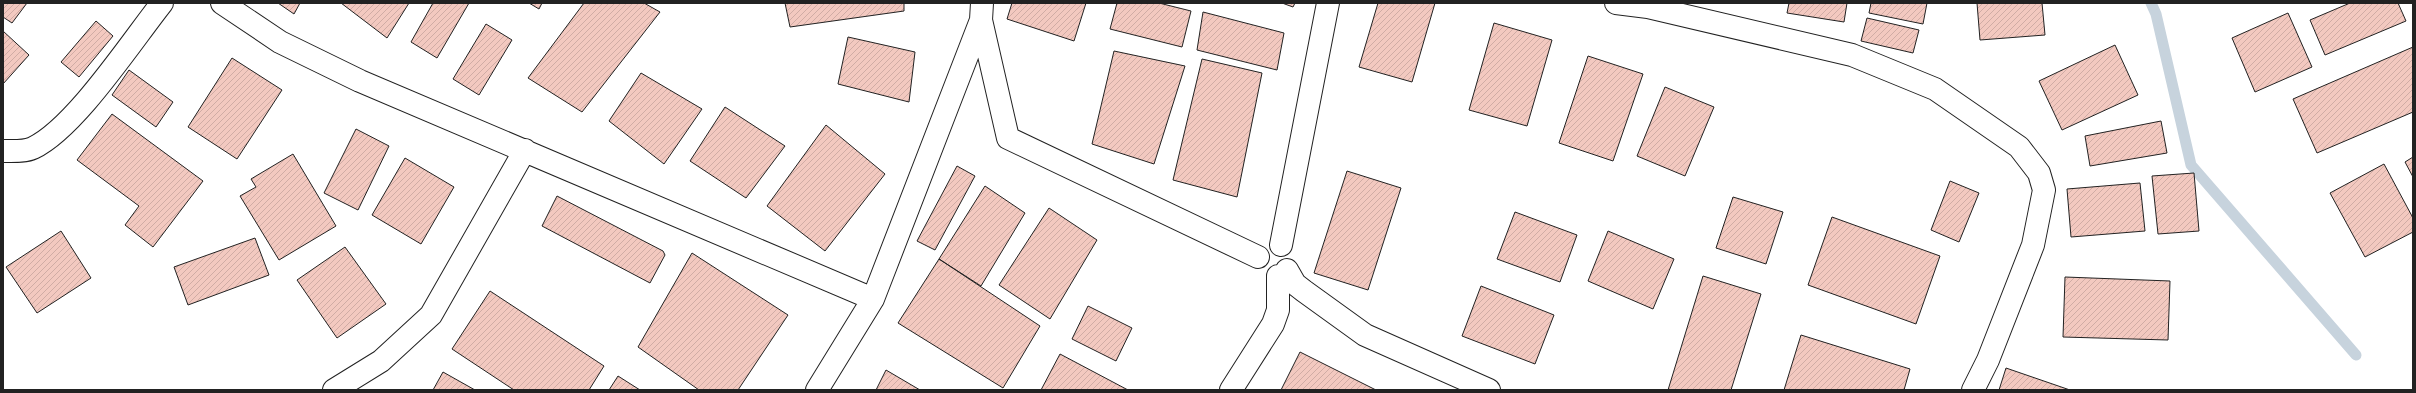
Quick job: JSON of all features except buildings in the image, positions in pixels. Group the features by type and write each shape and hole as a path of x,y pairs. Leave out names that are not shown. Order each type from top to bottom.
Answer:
{"street":[{"path":"3,151 32,149 50,138 82,106 162,3"},
{"path":"222,3 280,42 360,81 873,299"},
{"path":"1281,245 1328,3"},
{"path":"1616,3 1649,5 1852,55 1935,89 2019,147 2038,173 2044,190 2033,245 1988,360 1973,390"},
{"path":"981,11 1008,138 1258,257"},
{"path":"817,390 873,299 981,11"},
{"path":"334,390 381,361 431,314 524,150"},
{"path":"1231,390 1273,324 1278,310 1282,273 1290,256 1281,245 1276,244 1266,246 1258,257 1258,263 1264,272 1282,273 1304,292 1365,335 1489,390"}],"waterway":[{"path":"2151,3 2156,14 2191,165 2356,355"}]}
